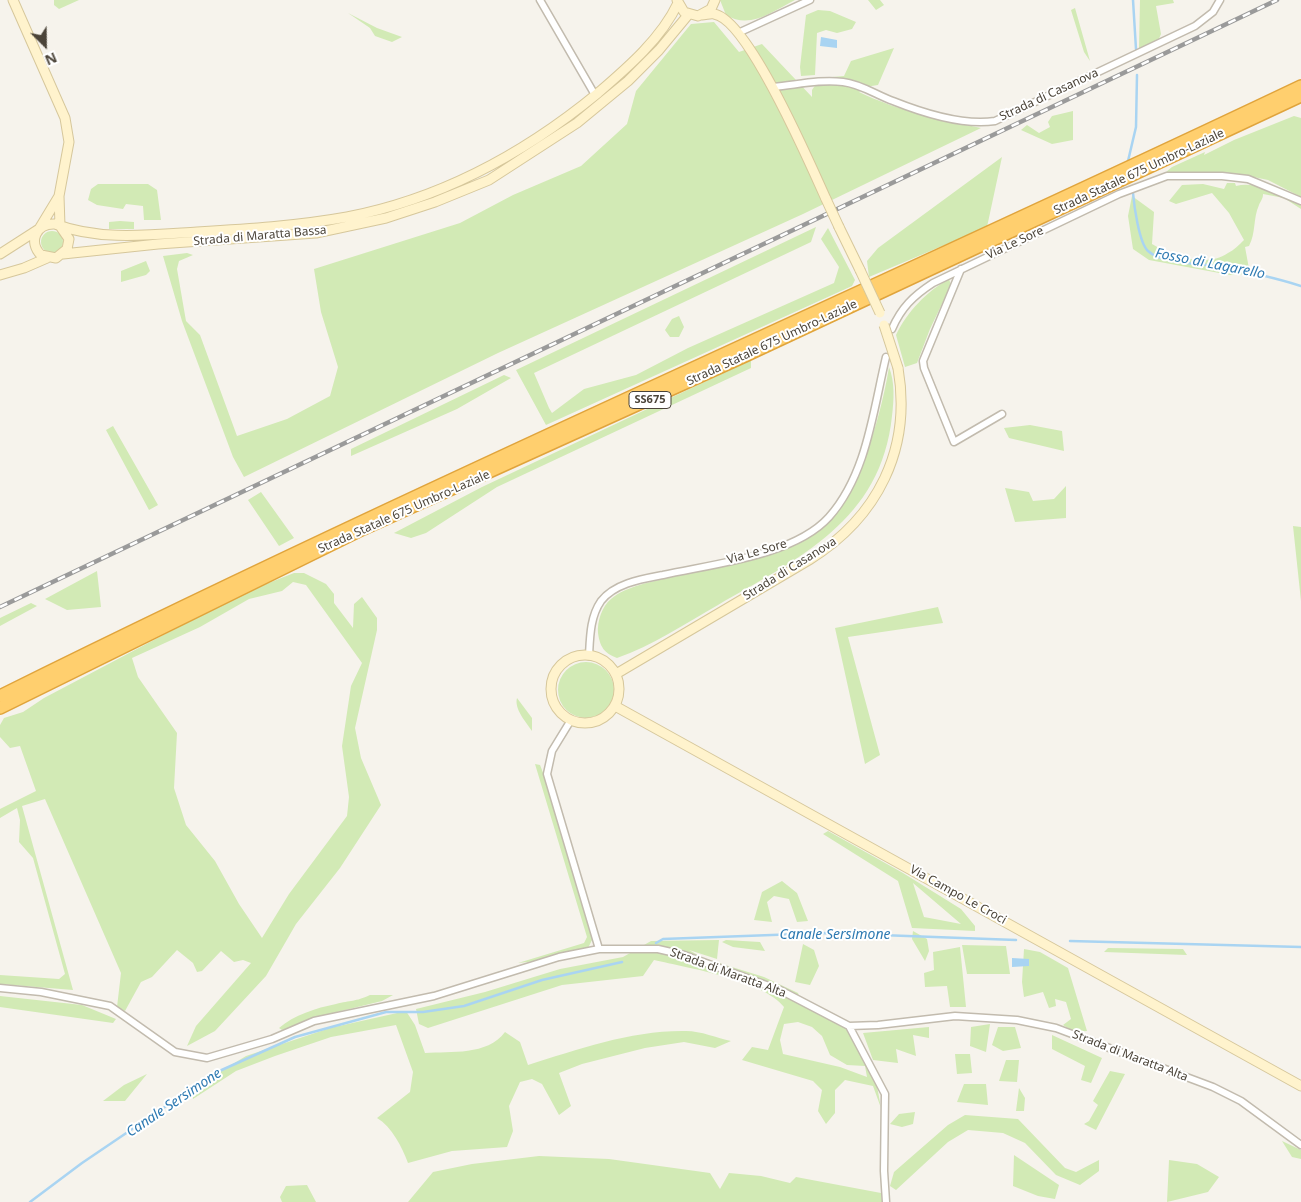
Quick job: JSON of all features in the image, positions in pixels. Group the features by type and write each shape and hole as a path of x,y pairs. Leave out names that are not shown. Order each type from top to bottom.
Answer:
{"highway":[{"name":"Strada Statale 675 Umbro-Laziale","path":"0,696 306,546 1104,179 1301,86"},
{"name":"Strada Statale 675 Umbro-Laziale","path":"0,708 363,529 747,355 1301,96"}],"main road":[{"path":"0,275 24,268 47,258 56,258 63,254 69,239 60,226 59,196 68,157 69,142 65,118 13,0"},
{"path":"702,15 711,9 715,0"},
{"path":"715,0 722,18"},
{"name":"Strada di Maratta Bassa","path":"60,226 90,234 156,235 265,228 347,217 385,208 430,193 483,170 524,147 595,95 622,72 652,40 671,17 677,2 688,15 628,81 576,123 489,180 435,202 386,218 316,232 158,244 63,254"},
{"path":"688,15 714,14 722,18 738,33 774,88"},
{"name":"Strada di Casanova","path":"616,674 815,556 853,526 882,485 893,459 901,412 901,388 888,327 774,88"},
{"path":"47,258 37,251 35,234 59,196"},
{"path":"0,254 49,224 60,226"},
{"path":"581,656 589,656 604,661 616,674 619,690 615,706 607,716 596,722 583,723 570,720 558,710 552,688 553,680 560,667 566,662 581,656"},
{"name":"Via Campo Le Croci","path":"615,706 1301,1086"}],"street":[{"path":"540,0 595,95"},
{"path":"738,33 810,0"},
{"name":"Strada di Casanova","path":"774,88 814,82 843,82 866,88 892,101 941,116 979,123 995,120 1195,26 1213,12 1220,0"},
{"name":"Via Le Sore","path":"888,327 918,293 961,268 1118,194 1166,176 1222,176 1248,179 1301,200"},
{"path":"961,268 923,361 924,368 954,442 1002,414"},
{"name":"Via Le Sore","path":"589,656 593,616 606,596 616,589 634,582 786,544 811,532 829,517 857,471 886,357"},
{"path":"570,720 552,751 547,774 599,949"},
{"name":"Strada di Maratta Alta","path":"0,988 40,992 110,1006 175,1052 207,1058 272,1038 314,1021 434,996 559,957 599,949 650,948 684,955 780,990 849,1026 878,1025 955,1016 1017,1020 1056,1028 1241,1101 1301,1145"},
{"path":"849,1026 885,1094 884,1171 886,1202"}],"green space":[{"path":"54,0 79,0 59,9 54,5"},
{"path":"720,0 795,0 770,14 744,21 726,15"},
{"path":"868,0 880,0 884,5 876,10"},
{"path":"1140,0 1173,0 1174,3 1156,6 1161,34 1158,41 1139,49"},
{"path":"1075,8 1090,61 1084,52 1071,10"},
{"path":"818,10 830,11 856,22 852,29 837,33 826,30 817,33 815,75 801,76 800,67 806,15"},
{"path":"348,13 377,28 402,37 392,42 375,36 370,28"},
{"path":"714,22 739,52 762,44 812,97 812,90 820,78 844,76 851,61 894,48 878,85 865,87 859,92 874,99 934,118 981,128 803,214 498,353 244,477 233,457 182,321 163,256 187,253 193,255 179,261 177,269 186,321 200,335 237,436 287,419 330,396 338,367 321,312 314,269 460,223 513,195 581,166 627,124 636,91 691,24"},
{"path":"1073,111 1073,140 1052,144 1021,130 1027,125 1039,133 1050,127 1048,122 1052,116"},
{"path":"1294,116 1301,118 1301,197 1268,180 1239,174 1200,175 1166,172 1172,167 1205,152 1204,155 1234,140"},
{"path":"1002,157 987,227 869,277 867,261 878,248"},
{"path":"1227,183 1235,183 1236,186 1253,185 1261,187 1301,205 1301,209 1284,198 1263,194 1257,210 1253,236 1249,246 1245,247 1250,274 1230,275 1149,260 1133,249 1128,216 1132,196 1154,212 1152,244 1169,253 1200,260 1210,260 1232,250 1244,240 1229,213 1212,193 1176,204 1169,201 1182,185 1203,184 1224,189"},
{"path":"98,184 148,184 157,190 161,220 144,220 143,206 126,204 123,209 97,205 88,200 91,189"},
{"path":"109,222 134,222 134,229 109,229"},
{"path":"816,227 811,242 534,373 552,413 584,389 636,375 688,348 834,283 839,267 821,239 828,228 855,280 852,286 546,425 516,370"},
{"path":"52,231 62,238 63,242 56,252 52,253 42,246 41,242 48,232"},
{"path":"146,261 150,271 146,275 121,282 121,271"},
{"path":"949,279 951,285 930,329 917,363 905,367 896,335 918,303"},
{"path":"679,316 684,327 679,337 670,337 665,330 672,319"},
{"path":"751,360 751,368 497,487 426,533 411,538 394,533 482,487"},
{"path":"889,367 893,385 893,404 885,452 872,483 853,510 831,532 806,552 778,570 656,641 617,658 603,649 598,633 601,614 611,599 624,591 671,577 767,555 803,540 819,531 833,518 845,501 866,456 886,386"},
{"path":"504,375 511,378 457,409 351,456 351,449"},
{"path":"1030,425 1062,431 1064,451 1009,438 1004,428"},
{"path":"113,426 158,505 149,510 106,430"},
{"path":"1066,486 1066,518 1015,522 1005,488 1029,492 1033,501 1054,499"},
{"path":"261,492 294,538 279,546 248,500"},
{"path":"1293,526 1301,527 1301,601"},
{"path":"97,571 101,607 67,610 45,599"},
{"path":"294,573 304,573 326,584 334,594 334,603 353,628 354,604 362,597 377,618 377,630 355,728 361,758 381,805 340,868 296,924 266,976 215,1031 187,1046 196,1026 251,963 243,960 234,962 221,951 202,971 197,972 193,963 177,950 152,977 141,982 125,1011 117,1007 121,973 45,799 22,806 73,990 0,984 0,975 59,979 65,974 33,858 19,842 20,820 17,808 0,818 0,809 36,791 20,746 10,748 0,737 0,725 4,718 23,712 44,698 243,593","holes":["293,582 306,585 362,663 351,686 342,746 349,797 347,816 289,894 262,938 239,904 215,861 186,825 174,788 177,733 138,677 132,658 200,627 249,599 282,591"]},
{"path":"31,603 37,606 0,626 0,618"},
{"path":"938,607 943,623 848,637 880,755 865,764 835,628"},
{"path":"586,662 597,664 606,670 612,679 614,690 612,701 606,710 597,716 586,718 575,716 566,710 560,701 558,690 560,679 566,670 575,664"},
{"path":"517,698 532,718 532,731 517,707"},
{"path":"535,764 540,765 546,780 593,938 588,948 537,961 518,963 584,943 587,937"},
{"path":"828,831 903,873 961,909 975,926 975,931 912,928 898,881 823,834","holes":["913,883 961,924 924,917"]},
{"path":"782,881 797,893 808,921 797,922 789,899 774,896 767,902 772,922 754,920 762,892"},
{"path":"913,931 927,939 929,951 925,961 912,939"},
{"path":"719,940 717,959 689,950 703,958 764,977 798,993 802,1005 847,1029 877,1086 881,1108 873,1086 845,1080 835,1090 835,1113 826,1124 818,1111 822,1090 813,1081 742,1060 752,1047 768,1050 784,1007 760,989 743,982 705,971 654,960 643,976 562,985 428,1028 419,1024 416,1009 485,992 560,969 623,957 651,941","holes":["798,1022 812,1027 822,1036 830,1055 847,1065 865,1066 867,1077 840,1067 783,1054 780,1040 784,1024"]},
{"path":"726,940 760,942 765,951 733,947 722,942"},
{"path":"803,944 814,950 819,966 810,985 795,982"},
{"path":"962,945 1006,946 1010,974 967,974"},
{"path":"960,947 966,1007 950,1007 947,986 925,987 924,973 934,970 933,952"},
{"path":"1108,948 1183,949 1187,955 1104,952"},
{"path":"1024,949 1040,952 1068,968 1087,1031 1074,1032 1063,1025 1071,1019 1066,1002 1055,999 1056,1006 1049,1008 1043,992 1024,997 1022,982"},
{"path":"370,995 393,995 382,1001 333,1013 282,1030 279,1028 291,1019 313,1010 357,1000"},
{"path":"0,996 82,1005 116,1019 113,1023 0,1007"},
{"path":"406,1011 415,1025 425,1053 479,1049 497,1040 505,1032 520,1042 528,1065 606,1042 646,1034 692,1031 731,1041 715,1048 684,1042 645,1048 582,1064 559,1073 571,1106 559,1115 542,1084 532,1079 520,1082 509,1106 513,1131 507,1147 452,1151 408,1163 400,1144 392,1132 377,1118 410,1092 413,1072 396,1025 331,1037 275,1056 236,1071 193,1099 193,1088 246,1056 330,1028"},
{"path":"990,1024 986,1052 970,1046 971,1027"},
{"path":"929,1027 929,1038 913,1035 916,1056 896,1049 898,1063 873,1060 863,1033"},
{"path":"998,1027 1015,1027 1021,1048 1003,1051 992,1045"},
{"path":"1052,1035 1102,1058 1091,1083 1081,1080 1085,1066 1052,1049"},
{"path":"955,1054 970,1054 972,1073 957,1074"},
{"path":"1006,1060 1019,1060 1017,1082 999,1081"},
{"path":"1110,1071 1125,1074 1096,1130 1084,1124 1089,1121 1098,1105 1093,1101"},
{"path":"147,1074 125,1101 103,1101 124,1085"},
{"path":"964,1084 986,1084 988,1105 957,1102"},
{"path":"1019,1088 1025,1098 1024,1111 1016,1111"},
{"path":"915,1112 913,1124 902,1127 890,1124 899,1114"},
{"path":"965,1115 1018,1119 1065,1168 1076,1172 1099,1160 1099,1171 1080,1185 1056,1175 1025,1143 1003,1133 968,1130 948,1142 896,1190 890,1186 894,1172 948,1125"},
{"path":"1282,1141 1301,1150 1301,1159 1292,1157"},
{"path":"1014,1155 1059,1185 1055,1199 1038,1196 1013,1186"},
{"path":"539,1156 609,1159 710,1173 720,1189 729,1173 761,1176 790,1183 796,1177 881,1193 882,1202 408,1202 433,1172 472,1164"},
{"path":"1169,1160 1197,1164 1219,1177 1208,1192 1167,1202"},
{"path":"307,1185 316,1202 282,1202 280,1197 286,1186"}],"water":[{"path":"821,37 837,40 837,48 820,46"},
{"path":"1012,958 1029,959 1029,966 1012,967"}],"waterway":[{"name":"Fosso di Lagarello","path":"1133,0 1136,49"},
{"name":"Fosso di Lagarello","path":"1128,161 1136,127 1137,75"},
{"name":"Fosso di Lagarello","path":"1133,193 1142,240 1148,251 1154,255 1171,261 1248,272 1301,286"},
{"name":"Canale Sersimone","path":"656,943 663,939 826,933 1016,940"},
{"name":"Canale Sersimone","path":"1070,941 1301,947"},
{"name":"Canale Sersimone","path":"30,1202 82,1163 215,1073 295,1037 386,1012 423,1012 464,1006 542,980 622,962"}],"railway":[{"path":"0,607 1277,0"}]}
